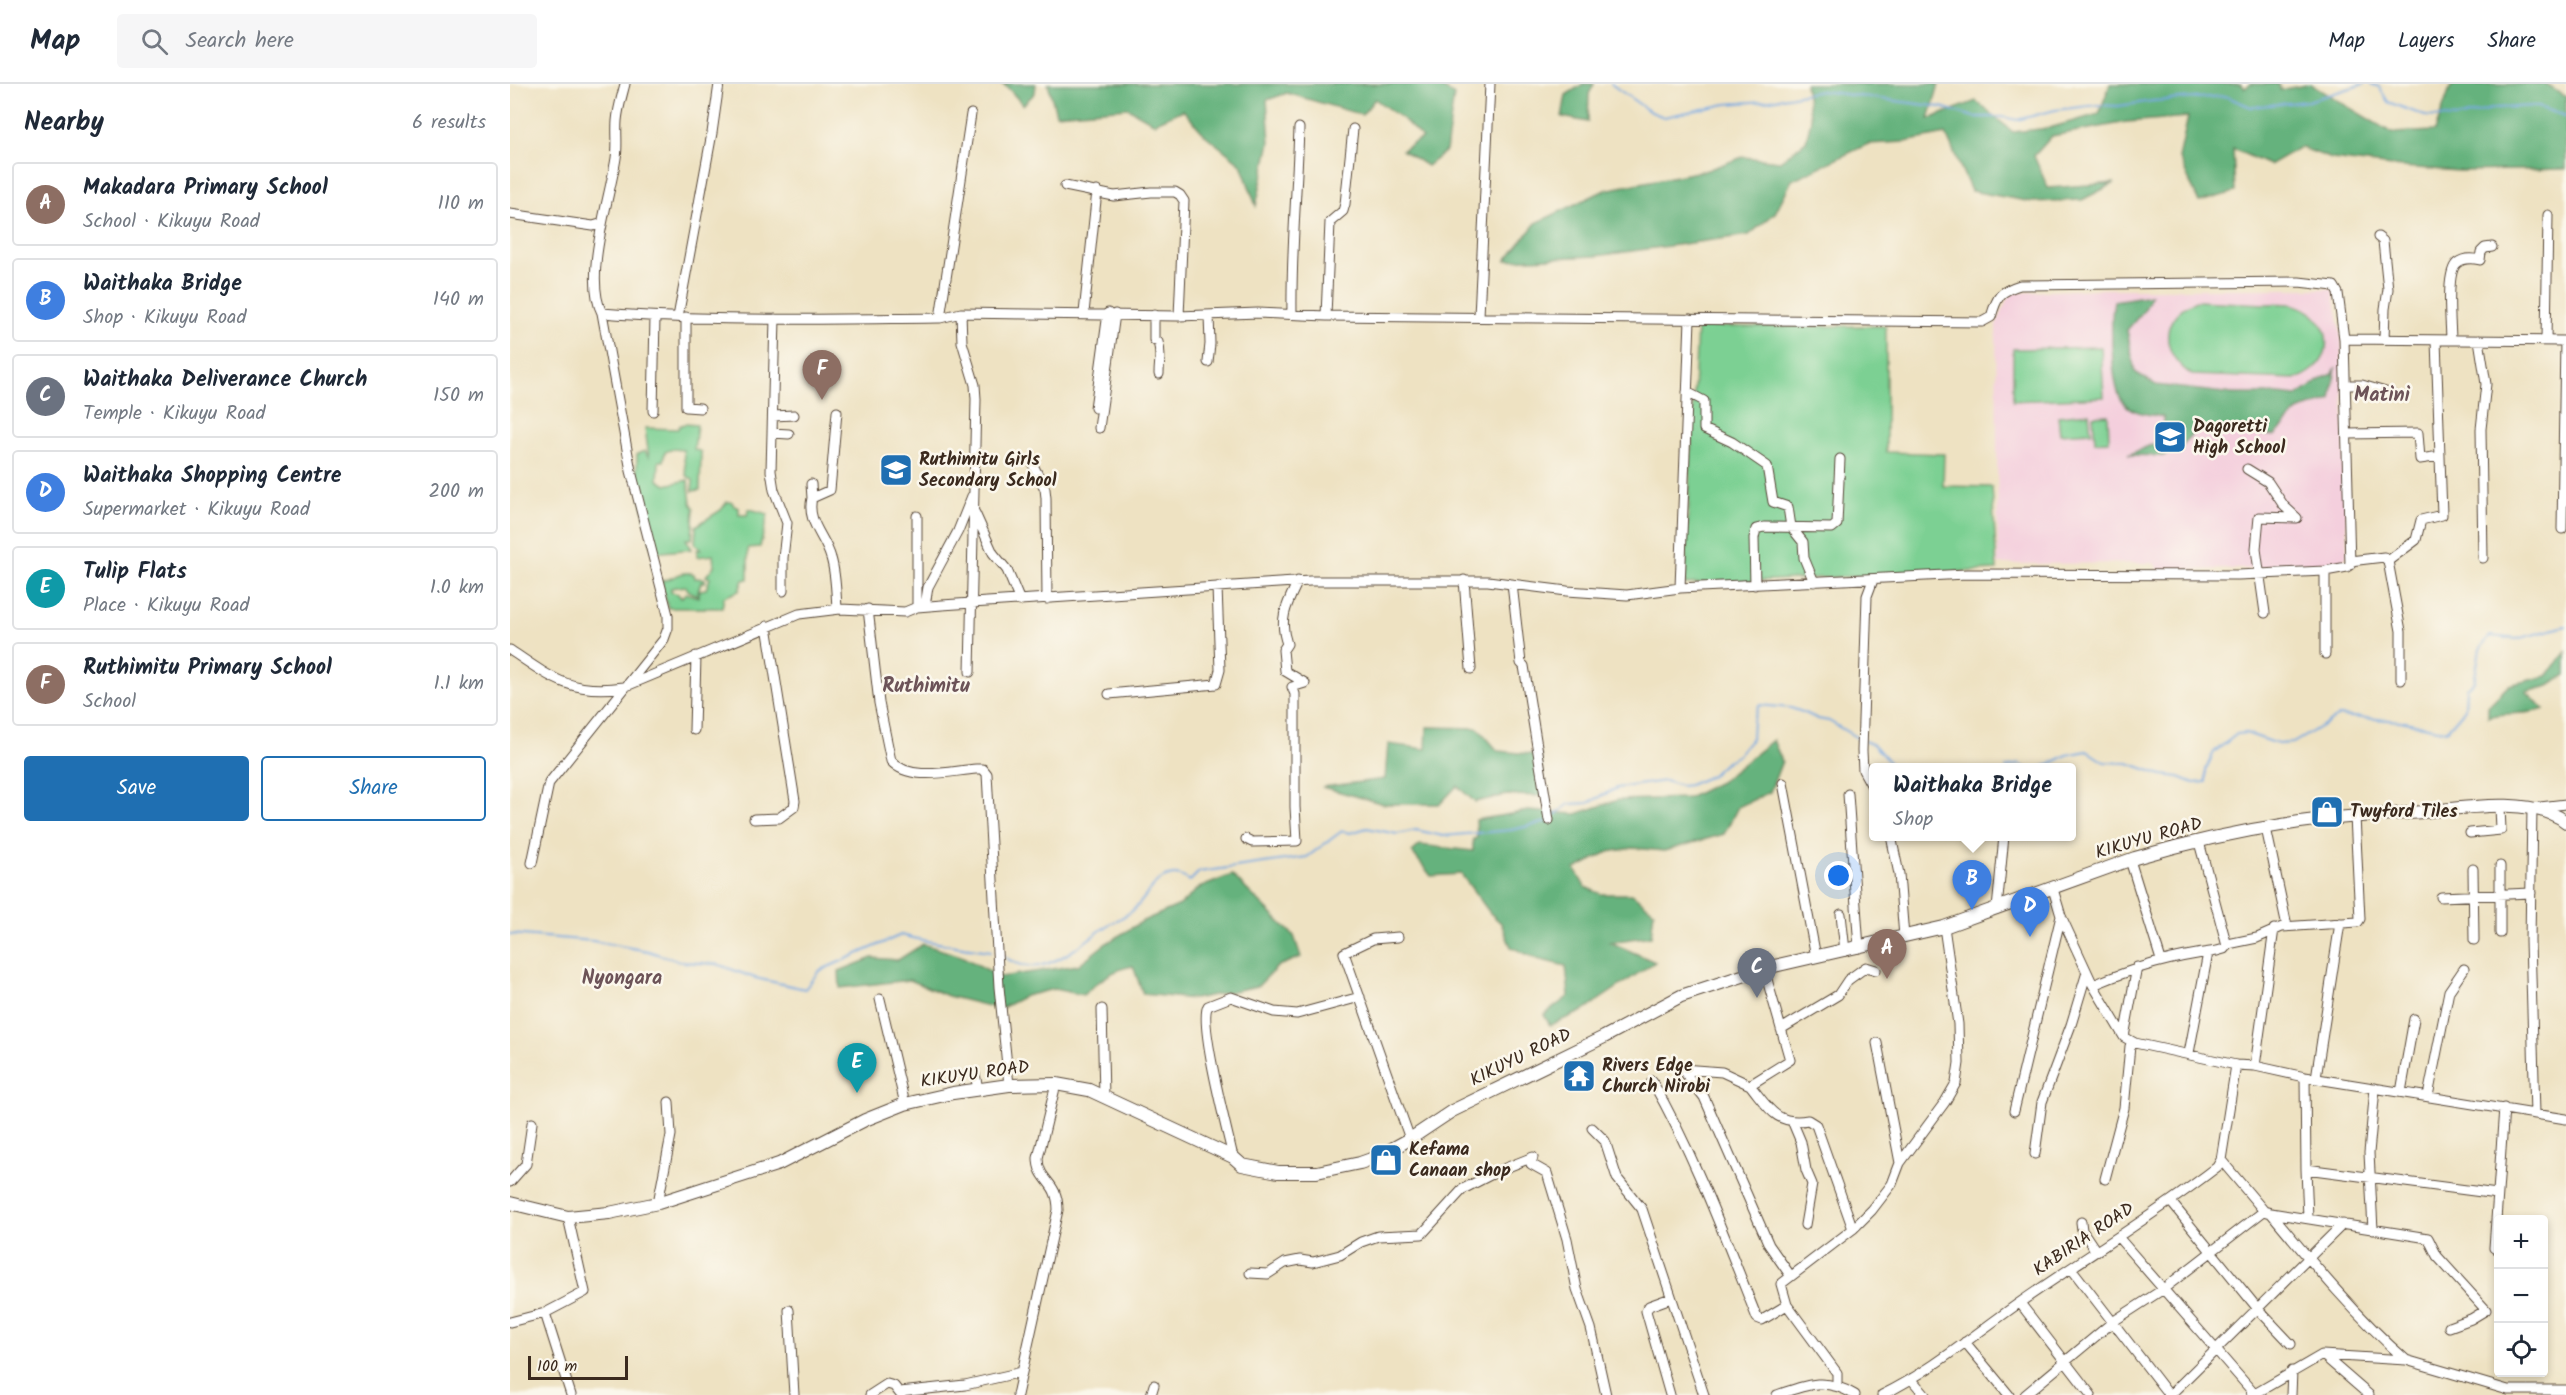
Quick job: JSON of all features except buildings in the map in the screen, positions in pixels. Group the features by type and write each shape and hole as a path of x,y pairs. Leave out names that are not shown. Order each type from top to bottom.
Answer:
{"main road":[{"name":"KIKUYU ROAD","path":"510,1203 568,1217 609,1213 658,1203 779,1164 865,1119 905,1104 1009,1085 1056,1084 1081,1088 1104,1096 1233,1157 1242,1165 1278,1172 1317,1172 1377,1157 1410,1139 1452,1111 1604,1037 1681,996 1764,969 1944,927 2130,860 2266,828 2355,816 2500,807 2532,808 2559,817 2566,822"}],"street":[{"path":"532,863 549,783 664,639 668,628 668,615 631,471 597,295 600,224 606,210 616,157 617,119 625,84"},
{"path":"700,408 686,407 682,317 719,84"},
{"path":"1479,316 1490,84"},
{"path":"940,318 971,114"},
{"path":"1292,314 1291,262 1297,196 1299,128"},
{"path":"1326,316 1330,222 1343,211 1345,204 1353,129"},
{"path":"1065,186 1114,196 1151,192 1175,192 1180,195 1184,201 1179,316"},
{"path":"1084,313 1097,191"},
{"path":"510,214 592,226 600,224"},
{"path":"2546,341 2548,215"},
{"path":"2378,237 2383,240 2388,289 2384,339"},
{"path":"2451,340 2450,282 2454,268 2457,263 2470,258 2480,260 2481,252 2485,248 2492,247"},
{"path":"510,650 556,681 589,690 624,687 799,614 837,609 905,612 921,607 1298,581 1464,580 1627,595 1680,588 1967,574 2325,572 2348,567 2350,561 2344,339 2338,292 2334,286 2319,283 2020,285 2006,289 1999,295 1991,317 1982,322 1292,314 1179,316 1084,313 961,313 940,318 775,319 655,317 602,313"},
{"path":"961,313 962,342 975,385 976,399 970,672"},
{"path":"1095,408 1112,314"},
{"path":"1099,428 1112,314"},
{"path":"1154,315 1154,340 1158,342 1162,355 1159,362 1160,374"},
{"path":"1208,363 1209,315"},
{"path":"653,411 655,317"},
{"path":"775,319 772,480 787,523 783,558 783,591"},
{"path":"1680,588 1690,319"},
{"path":"2344,339 2565,341 2562,529"},
{"path":"2388,561 2416,540 2421,520 2442,515 2436,340"},
{"path":"2479,340 2486,384 2481,429 2482,558"},
{"path":"2345,385 2362,385 2392,394"},
{"path":"1687,392 1704,401 1704,429 1732,442 1767,466 1773,502 1788,507 1791,527 1803,542 1804,558 1814,582"},
{"path":"812,498 830,490 837,412"},
{"path":"773,416 794,415"},
{"path":"772,433 789,434"},
{"path":"2347,434 2418,433 2420,459 2440,456"},
{"path":"1755,585 1754,538 1756,529 1764,526 1832,528 1837,524 1840,459"},
{"path":"1034,467 1045,489 1046,498 1047,599"},
{"path":"2247,469 2268,482 2284,506 2297,518 2259,517 2256,549 2265,613"},
{"path":"811,484 811,520 825,542 833,564 837,609"},
{"path":"921,607 928,587 958,531 974,490"},
{"path":"974,511 993,553 1007,570 1020,601"},
{"path":"917,516 921,607"},
{"path":"2350,561 2379,557 2384,557 2388,561 2401,631 2402,680"},
{"path":"2325,572 2325,654"},
{"path":"1464,580 1471,669"},
{"path":"1869,779 1862,762 1867,596 1873,580"},
{"path":"1246,839 1252,842 1297,841 1294,786 1295,694 1292,687 1305,682 1286,672 1283,650 1287,644 1282,630 1285,608 1298,581"},
{"path":"1856,581 1867,596"},
{"path":"1512,584 1521,663 1549,820"},
{"path":"1110,694 1216,684 1220,670 1217,587"},
{"path":"868,609 879,703 891,761 905,772 983,769 987,774 998,976 1009,1085"},
{"path":"754,819 779,818 794,807 795,801 767,626"},
{"path":"694,730 696,656"},
{"path":"1783,783 1816,957"},
{"path":"1848,794 1859,948"},
{"path":"2535,1114 2531,893 2532,808 2566,804"},
{"path":"2470,833 2501,830 2500,807"},
{"path":"2093,985 2161,960 2224,949 2227,946 2257,938 2274,929 2287,926 2358,922 2360,919 2355,816"},
{"path":"2266,828 2287,926"},
{"path":"1892,841 1899,874 1904,937"},
{"path":"1997,909 2004,841"},
{"path":"2199,842 2227,946"},
{"path":"2130,860 2161,960"},
{"path":"2500,866 2500,933"},
{"path":"2473,868 2474,940"},
{"path":"2053,889 2061,916 2086,972 2124,1037 2135,1043 2236,1065 2255,1065 2305,1077 2566,1119"},
{"path":"2441,897 2531,893"},
{"path":"1841,914 1845,951"},
{"path":"2014,1111 2061,916"},
{"path":"2316,1078 2340,923"},
{"path":"1837,1385 1837,1373 1787,1305 1781,1284 1853,1229 1872,1210 1892,1184 1900,1163 1945,1102 1956,1083 1959,1063 1958,1024 1944,927"},
{"path":"2255,1065 2274,929"},
{"path":"1398,937 1373,939 1345,950 1345,959 1410,1139"},
{"path":"2189,1053 2208,953 2212,952"},
{"path":"1781,1029 1838,994 1848,980 1866,967 1876,970"},
{"path":"2124,1037 2137,967"},
{"path":"1750,1085 1790,1060 1764,969"},
{"path":"2427,1096 2448,990 2464,969"},
{"path":"2035,1154 2043,1102 2071,1025 2086,972"},
{"path":"1233,1157 1208,1039 1205,1015 1208,1006 1231,998 1274,1012 1297,1014 1360,997"},
{"path":"880,999 905,1104"},
{"path":"1102,1009 1104,1096"},
{"path":"2401,1092 2414,1019"},
{"path":"1877,1043 1900,1163"},
{"path":"2105,1179 2124,1108 2130,1046 2135,1043"},
{"path":"2236,1065 2221,1160 2380,1338 2406,1360"},
{"path":"1790,1275 1769,1245 1704,1097 1682,1069 1722,1072 1750,1085 1774,1114 1793,1123 1808,1120 1816,1125 1853,1229"},
{"path":"975,1074 978,1089"},
{"path":"2305,1077 2308,1218"},
{"path":"1652,1081 1668,1109 1710,1199 1757,1318 1762,1320 1787,1305"},
{"path":"1017,1395 1058,1210 1058,1197 1054,1187 1041,1173 1038,1166 1056,1084"},
{"path":"2373,1230 2369,1153 2375,1088"},
{"path":"658,1203 671,1135 669,1102"},
{"path":"2496,1215 2504,1108"},
{"path":"510,1182 526,1164 532,1123"},
{"path":"1793,1123 1801,1142 1806,1170 1812,1184 1805,1225"},
{"path":"1592,1128 1605,1141 1617,1178 1642,1209 1704,1395"},
{"path":"1250,1273 1268,1274 1285,1263 1300,1260 1313,1262 1340,1255 1361,1242 1378,1236 1422,1234 1463,1189 1498,1171 1533,1157 1531,1164 1546,1173 1567,1239 1577,1289 1591,1328 1606,1395"},
{"name":"KABIRIA ROAD","path":"1882,1395 1913,1381 2020,1303 2171,1202 2217,1167 2221,1160"},
{"path":"2306,1169 2498,1194"},
{"path":"2171,1202 2258,1309 2291,1344"},
{"path":"2025,1395 2114,1321 2162,1290 2268,1212 2430,1239 2437,1256 2486,1310 2449,1327"},
{"path":"510,1322 545,1313 585,1292 568,1217"},
{"path":"2081,1222 2082,1230 2096,1251"},
{"path":"2072,1268 2170,1395 2343,1224"},
{"path":"2118,1237 2251,1390 2252,1395 2322,1355 2406,1360 2508,1390 2566,1390"},
{"path":"1670,1395 1646,1311 1649,1306 1671,1298"},
{"path":"2020,1303 2091,1395"},
{"path":"789,1310 794,1395"},
{"path":"545,1313 572,1395"},
{"path":"1965,1342 2009,1395"},
{"path":"2322,1355 2328,1357 2369,1395"},
{"path":"2291,1395 2292,1371"},
{"path":"870,1395 887,1384 894,1386 900,1393 965,1385 1022,1372"},
{"path":"1913,1381 1925,1395"},
{"path":"1778,1395 1824,1383 1837,1385 1855,1395"}],"shaded area":[{"name":"Dagoretti High School","path":"2099,289 2333,289 2342,340 2347,556 2335,568 2157,570 2156,565 2151,563 1998,564 1996,325 2011,293"}],"green space":[{"path":"1002,84 1036,84 1035,93 1023,105"},
{"path":"1048,84 1436,84 1454,95 1446,151 1427,166 1402,150 1422,138 1405,121 1375,99 1362,115 1287,93 1267,100 1270,142 1256,206 1241,164 1205,135 1183,110 1154,123 1128,108 1056,114"},
{"path":"1583,84 1594,84 1589,94 1588,122 1562,117 1566,95"},
{"path":"1805,84 1939,84 1929,119 1976,101 2013,132 2049,128 2099,114 2110,84 2241,84 2245,88 2251,84 2279,84 2280,90 2310,84 2392,133 2435,131 2450,88 2454,84 2545,84 2566,97 2566,169 2459,171 2402,167 2332,159 2300,147 2269,165 2233,149 2235,192 2199,202 2179,158 2188,117 2127,122 2052,136 2034,156 2048,188 2115,183 2082,200 2032,202 1971,191 1946,134 1905,142 1868,144 1792,180 1775,213 1749,235 1596,256 1506,260 1536,223 1605,190 1707,170 1743,157 1780,161 1806,141 1811,120"},
{"path":"2151,295 2145,309 2127,330 2135,372 2156,385 2233,394 2297,396 2323,378 2333,374 2336,367 2331,400 2297,411 2275,436 2199,426 2181,448 2163,456 2128,455 2165,439 2163,417 2129,408 2121,399 2115,380 2112,351 2114,301"},
{"path":"2196,301 2287,304 2305,309 2317,318 2324,330 2326,345 2323,358 2313,370 2295,379 2192,375 2174,357 2168,336 2175,316"},
{"path":"1886,326 1886,452 1944,454 1943,486 1992,487 1997,570 1685,584 1697,327"},
{"path":"2101,347 2104,397 2013,401 2013,349"},
{"path":"2089,413 2091,432 2060,434 2058,416"},
{"path":"2108,415 2109,441 2095,442 2093,416"},
{"path":"684,424 697,425 694,449 701,452 700,490 692,491 693,480 686,475 683,450 673,449 665,452 663,461 659,461 658,480 666,485 688,480 691,503 694,508 692,539 686,539 692,549 653,553 637,481 637,454 645,451 649,458 645,428 678,429"},
{"path":"727,502 732,502 739,508 739,515 747,515 749,509 768,514 760,547 748,548 748,579 743,580 739,591 724,597 722,608 668,608 661,581 685,573 694,574 695,578 705,579 705,582 701,582 697,595 685,586 671,588 671,592 678,594 681,598 686,593 698,597 700,590 706,589 710,578 706,576 714,566 713,555 697,557 697,550 701,550 695,544 696,526 721,510"},
{"path":"2566,652 2566,675 2549,686 2526,692 2544,709 2488,717 2488,706 2509,685 2547,676"},
{"path":"1427,727 1478,728 1498,751 1541,755 1544,796 1507,795 1475,802 1457,786 1440,804 1384,804 1322,787 1385,779 1388,744 1426,749"},
{"path":"1773,740 1782,761 1770,792 1738,807 1724,834 1664,851 1633,848 1608,852 1575,869 1585,887 1601,894 1632,894 1654,911 1651,936 1610,942 1655,962 1581,1012 1550,1025 1544,1015 1569,996 1566,966 1537,959 1511,947 1501,923 1490,913 1461,874 1431,876 1412,852 1420,845 1473,851 1473,839 1477,838 1476,820 1528,811 1576,814 1618,800 1688,798 1720,782"},
{"path":"1232,875 1294,936 1301,957 1278,966 1258,986 1194,999 1143,994 1133,966 1112,973 1083,995 1054,989 1025,996 1000,1009 948,996 910,980 840,988 839,971 872,958 898,960 923,944 961,956 1001,977 1078,965 1105,944 1143,921 1180,905 1199,888"}],"waterway":[{"path":"1611,84 1649,111 1664,117 1726,104 1765,101 1821,91 1941,107 1974,117 2002,117 2017,120 2055,110 2098,105 2118,106 2225,96 2251,107 2308,101 2364,84"},
{"path":"2371,84 2379,87 2388,102 2425,116 2457,118 2495,108 2535,106 2566,116"},
{"path":"2052,763 2067,755 2087,751 2104,762 2128,763 2194,783 2206,782 2206,769 2214,752 2237,734 2246,733 2278,744 2293,743 2339,716 2401,721 2446,731 2465,709 2466,688 2474,682 2480,649 2490,636 2517,639 2566,626"},
{"path":"1551,818 1569,804 1588,803 1617,788 1665,781 1681,786 1689,785 1711,776 1726,762 1738,755 1752,738 1753,721 1759,705 1791,708 1829,721 1859,739"},
{"path":"1864,741 1874,745 1890,763"},
{"path":"1000,953 1013,962 1026,966 1039,966 1052,962 1133,910 1163,878 1177,875 1190,881 1199,872 1307,857 1342,831 1350,833 1367,828 1397,834 1416,830 1443,836 1511,830 1547,822"},
{"path":"510,934 593,941 648,951 682,962 717,964 755,978 805,989 819,971 901,935 934,943 991,951"}],"place":[{"name":"Ruthimitu Primary School","path":"822,400"},
{"name":"Dagoretti High School","path":"2170,437"},
{"name":"Ruthimitu Girls Secondary School","path":"896,470"},
{"name":"Twyford Tiles","path":"2327,812"},
{"name":"Waithaka Bridge","path":"1972,910"},
{"name":"Waithaka Shopping Centre","path":"2030,937"},
{"name":"Makadara Primary School","path":"1887,979"},
{"name":"Waithaka Deliverance Church","path":"1757,998"},
{"name":"Rivers Edge Church Nirobi","path":"1579,1076"},
{"name":"Tulip Flats","path":"857,1093"},
{"name":"Kefama Canaan shop","path":"1386,1160"}],"district":[{"name":"Matini","path":"2382,396"},
{"name":"Ruthimitu","path":"926,687"},
{"name":"Nyongara","path":"622,979"}]}
